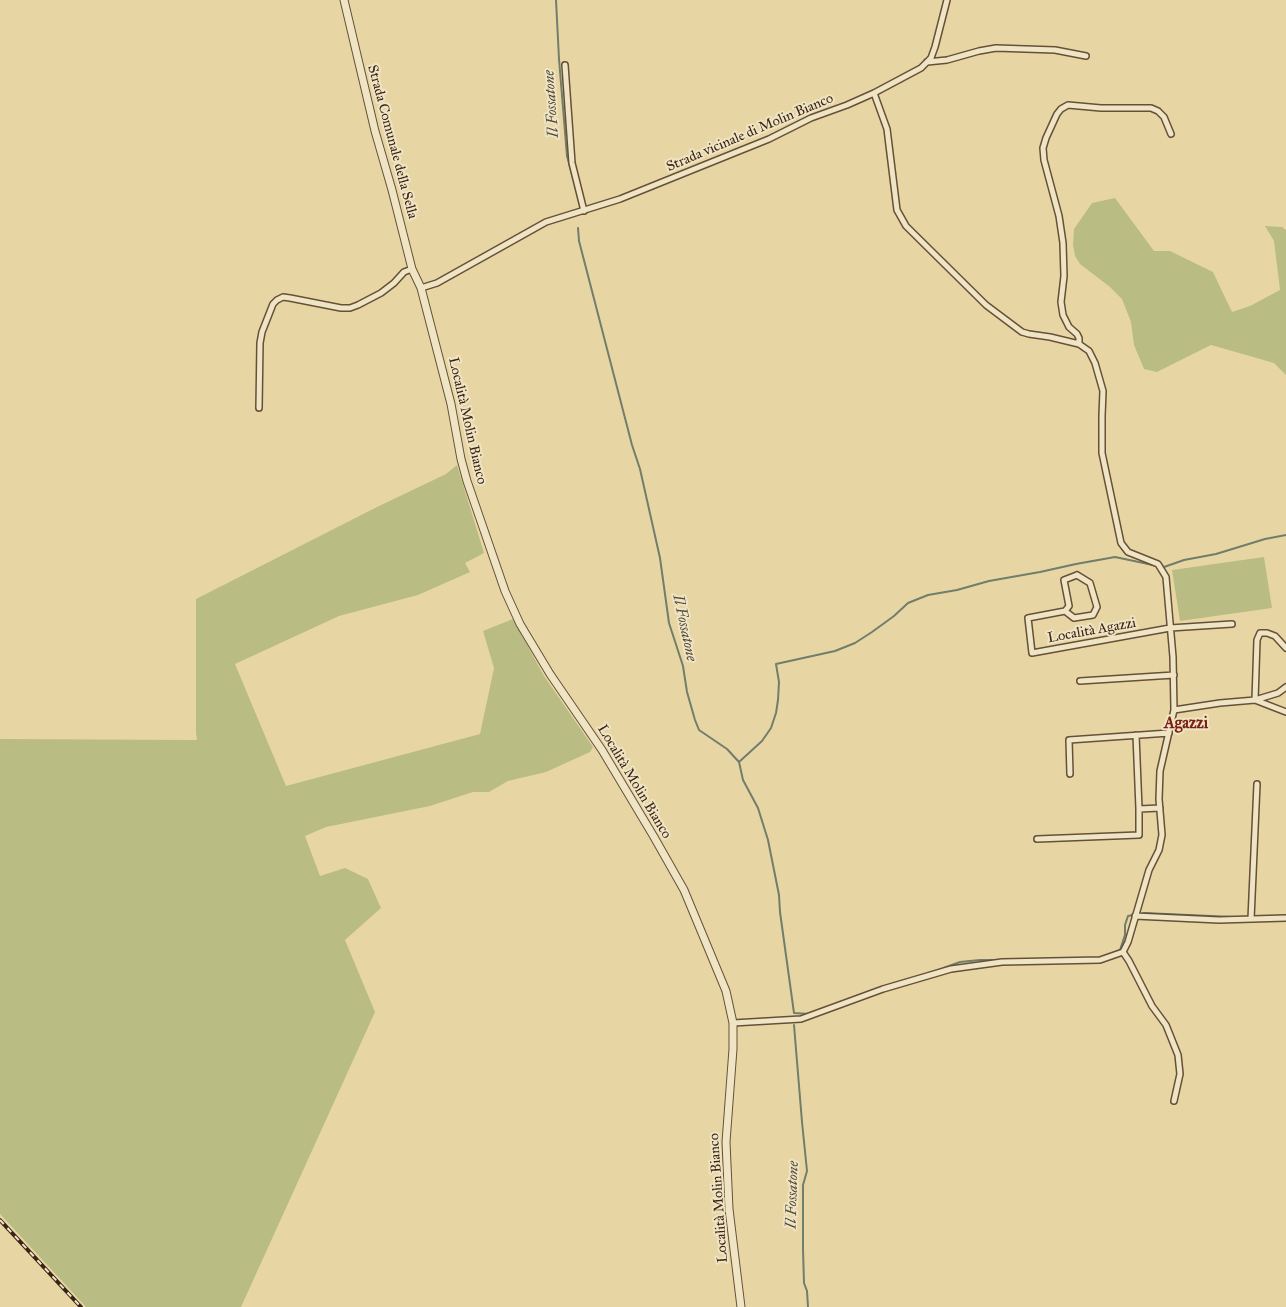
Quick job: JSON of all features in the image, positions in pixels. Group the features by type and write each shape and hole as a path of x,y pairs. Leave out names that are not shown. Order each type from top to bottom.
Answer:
{"street":[{"name":"Strada Comunale della Sella","path":"344,0 375,131 412,270 421,288"},
{"name":"Strada vicinale di Molin Bianco","path":"421,288 436,283 546,222 620,199 688,172 811,118 874,93 921,68 933,53 938,40 946,0"},
{"path":"927,62 946,60 996,48 1055,50 1086,56"},
{"path":"565,65 572,163 584,210"},
{"path":"733,1023 801,1019 883,989 951,969 1002,962 1100,960 1123,952 1128,942 1149,870 1160,850 1162,835 1160,771 1174,710 1173,657 1166,577 1158,564 1128,552 1121,543 1102,453 1103,391 1095,363 1089,351 1079,344 1022,332 986,305 906,226 897,210 887,129 874,93"},
{"path":"1079,344 1077,334 1069,327 1063,315 1061,302 1064,276 1063,242 1044,160 1043,148 1046,138 1057,114 1068,105 1101,108 1151,108 1158,111 1164,117 1171,134"},
{"path":"259,408 260,343 262,332 273,304 277,300 283,297 350,308 381,293 404,272 412,270"},
{"name":"Località Molin Bianco","path":"421,288 451,404 461,460 505,591 520,624 550,674 602,750 684,890 726,991 733,1023 733,1049 726,1142 730,1209 741,1307"},
{"path":"1077,575 1090,583 1097,607 1093,616 1074,618 1066,611 1069,606 1064,580 1077,575"},
{"name":"Località Agazzi","path":"1066,611 1028,618 1032,653 1170,628"},
{"path":"1170,628 1232,624"},
{"path":"1255,700 1257,640 1260,633 1267,632 1275,636 1286,648"},
{"path":"1080,681 1174,675"},
{"path":"1174,710 1255,700 1278,692 1286,687"},
{"path":"1255,700 1286,712"},
{"path":"1070,774 1068,740 1169,733"},
{"path":"1037,839 1140,835 1136,735"},
{"path":"1251,919 1257,784"},
{"path":"1139,809 1160,808"},
{"path":"1135,916 1219,920 1286,918"},
{"path":"1123,952 1152,1006 1166,1025 1178,1055 1180,1074 1174,1101"}],"green space":[{"path":"1115,198 1154,251 1170,251 1213,272 1232,312 1250,306 1280,290 1274,241 1265,226 1282,227 1286,230 1286,375 1274,363 1211,345 1157,372 1144,369 1134,345 1131,322 1122,299 1110,287 1080,264 1075,256 1073,245 1074,229 1092,203"},
{"path":"457,465 484,553 465,563 470,572 418,595 339,616 235,664 286,786 480,734 494,668 483,631 513,619 544,676 593,747 590,752 546,772 508,781 489,792 473,792 430,806 326,827 305,836 320,876 345,868 368,879 381,908 345,940 375,1012 241,1307 86,1307 0,1214 0,739 197,740 196,599 446,474"},
{"path":"1264,557 1272,608 1180,621 1172,570"}],"waterway":[{"name":"Il Fossatone","path":"556,0 567,156 580,203"},
{"name":"Il Fossatone","path":"578,228 579,241 632,445 640,469 660,558 669,623 683,666 687,692 695,720 699,730 727,749 739,762 743,780 758,808 768,840 779,895 794,1013 809,1014"},
{"path":"1160,566 1164,567 1184,560 1216,554 1265,539 1286,535"},
{"path":"739,762 762,741 771,728 778,700 779,682 776,664 835,651 855,643 894,616 908,603 928,595 957,590 989,581 1115,557 1153,565"},
{"path":"1140,914 1233,917"},
{"path":"1118,951 1125,935 1125,925 1128,916 1133,915"},
{"path":"927,974 960,962 1000,960"},
{"name":"Il Fossatone","path":"794,1025 807,1171 803,1185 803,1249 804,1283 807,1291 808,1307"}],"railway":[{"path":"0,1220 81,1307"}],"district":[{"name":"Agazzi","path":"1186,724"}]}
